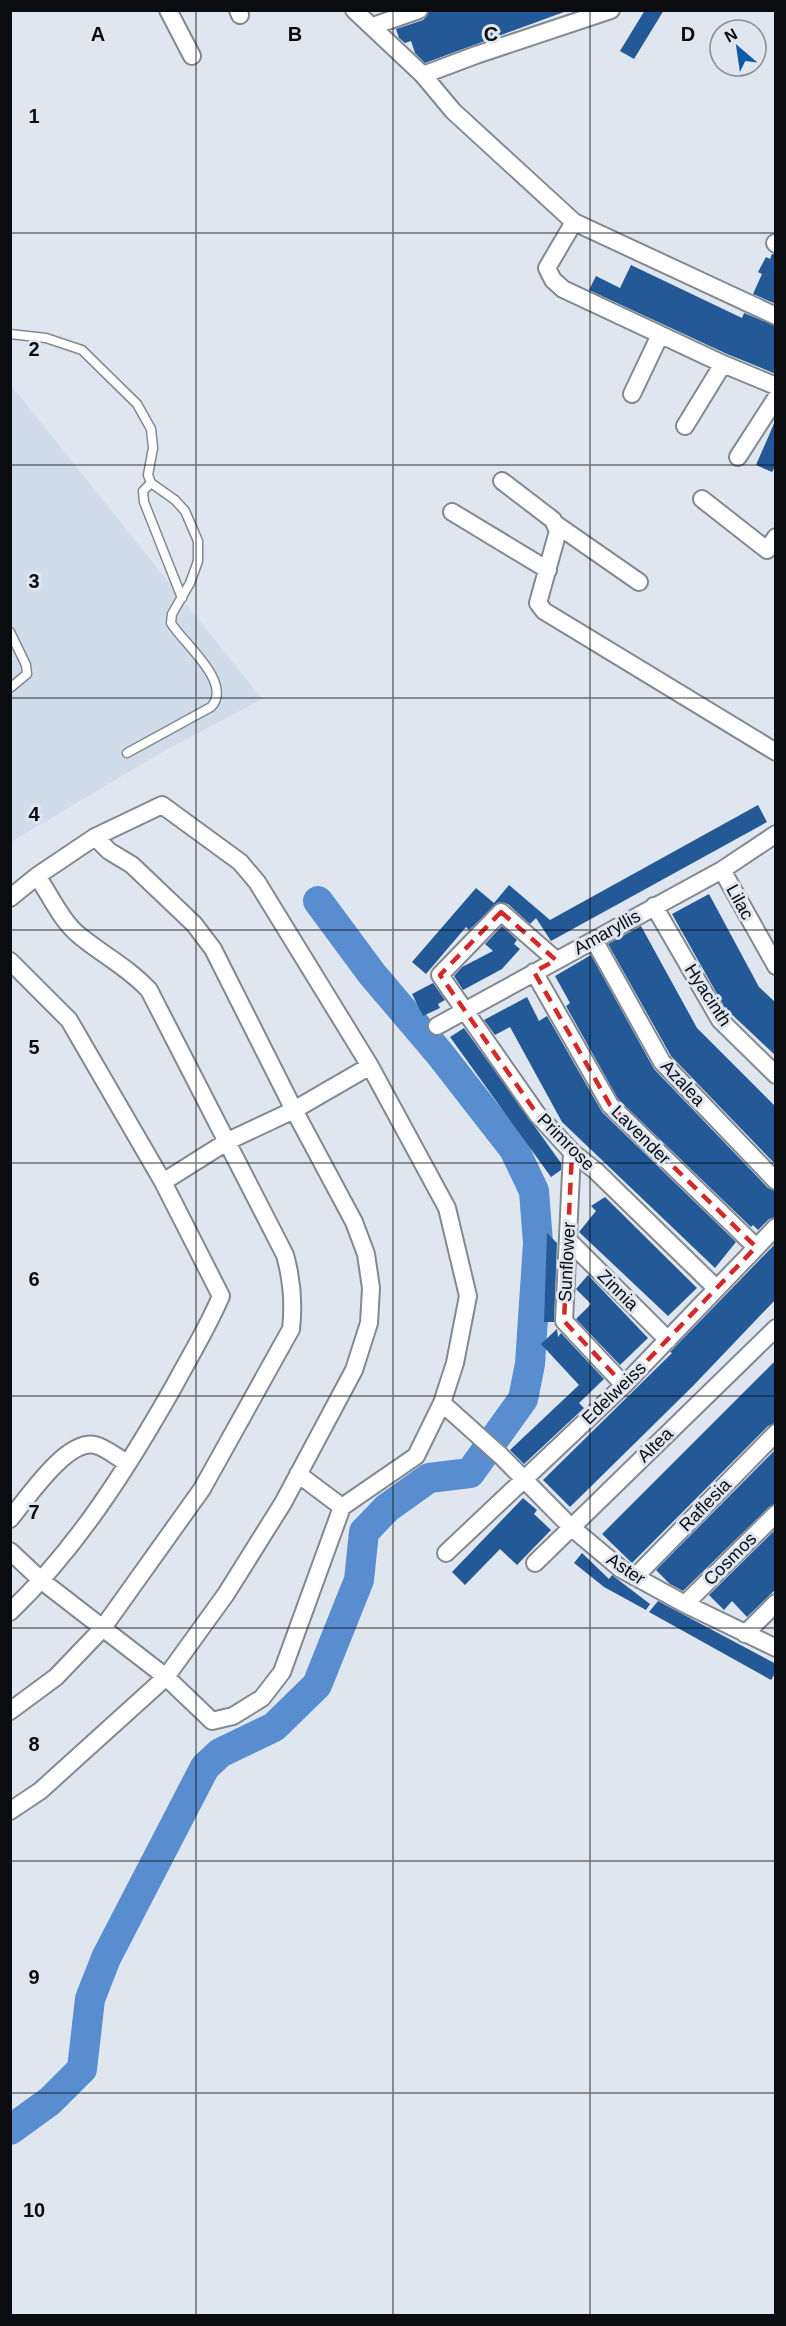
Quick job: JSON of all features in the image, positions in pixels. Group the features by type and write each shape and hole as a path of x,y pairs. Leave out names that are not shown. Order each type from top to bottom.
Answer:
{"street":[{"path":"168,10 192,56"},
{"path":"354,10 423,75 453,111 574,222 776,316"},
{"path":"373,26 419,10"},
{"path":"423,75 611,10"},
{"path":"574,222 547,268 553,280 563,289 723,364 776,386"},
{"path":"632,394 660,335"},
{"path":"685,426 723,364"},
{"path":"738,457 776,398"},
{"path":"502,481 554,520 557,525 558,531 538,603 544,611 776,752"},
{"path":"702,499 766,550 776,537"},
{"path":"452,512 548,570"},
{"path":"557,525 639,582"},
{"path":"10,898 37,876 95,837 162,805 240,862 257,882 370,1066 447,1208 468,1296 455,1363 442,1403 416,1456 342,1507 282,1672 262,1698 232,1716 212,1721 166,1677 42,1581 10,1551"},
{"name":"Amaryllis","path":"437,1026 722,870 776,834"},
{"path":"10,1811 39,1791 166,1677 226,1594 298,1474 354,1370 369,1323 371,1288 366,1254 354,1222 294,1110 213,949 186,917 132,866 109,851 95,837"},
{"name":"Lilac","path":"722,870 776,966"},
{"path":"10,1711 56,1677 102,1629 202,1489 291,1329 293,1311 291,1278 285,1255 149,990 135,974 78,935 61,914 37,876"},
{"name":"Hyacinth","path":"654,906 720,1020 776,1075"},
{"name":"Primrose","path":"556,960 501,912 440,975 537,1114 572,1152 716,1288"},
{"name":"Azalea","path":"594,940 662,1062 776,1180"},
{"path":"10,961 69,1020 163,1182 221,1296 214,1315 158,1414 95,1515 42,1581 10,1612"},
{"name":"Lavender","path":"534,972 610,1105 756,1247"},
{"path":"163,1182 228,1141 294,1110 370,1066"},
{"name":"Sunflower","path":"572,1152 564,1321 624,1385"},
{"name":"Edelweiss","path":"446,1552 624,1385 776,1227"},
{"name":"Zinnia","path":"568,1240 668,1340"},
{"name":"Altea","path":"535,1563 776,1328"},
{"name":"Aster","path":"442,1403 501,1456 523,1481 572,1527 621,1569 685,1604 776,1648"},
{"name":"Raflesia","path":"635,1577 776,1433"},
{"path":"10,1519 63,1455 79,1447 95,1445 128,1463"},
{"path":"298,1474 342,1507"},
{"name":"Cosmos","path":"685,1604 776,1514"},
{"path":"746,1634 776,1603"}],"lane":[{"path":"10,334 46,338 82,350 137,404 151,429 153,448 148,466 151,483 175,500 185,512 198,542 198,561 190,583 172,614 171,623 207,669 218,695 216,702 211,707 127,753"},
{"path":"151,483 142,491 144,502 182,598"},
{"path":"10,632 26,665 27,674 10,688"}],"highlighted area":[{"path":"501,912 556,960 534,972 610,1105 756,1247 624,1385 564,1321 572,1152 537,1114 440,975"}],"shaded area":[{"path":"10,384 262,699 166,750 11,842"}],"building":[{"path":"429,10 564,10 564,12 425,63 415,53 411,41 405,43 399,38 396,29 423,20"},
{"path":"645,10 664,10 634,59 620,51"},
{"path":"772,254 776,254 776,304 753,294 762,274 758,272 766,257 770,259"},
{"path":"631,265 742,318 744,313 776,326 776,374 727,354 589,290 596,276 620,288"},
{"path":"776,419 776,465 772,472 756,465"},
{"path":"758,805 767,822 551,941 536,918 530,924 508,904 499,902 469,930 466,927 426,974 412,962 476,888 494,903 509,885 550,920"},
{"path":"709,894 759,987 776,1003 776,1056 725,1008 672,914"},
{"path":"502,926 517,940 514,944 520,949 502,969 463,990 454,976 462,967 493,951 485,944"},
{"path":"641,926 697,1028 776,1107 776,1165 671,1056 608,944"},
{"path":"591,955 654,1069 768,1188 776,1191 776,1217 769,1219 758,1230 753,1225 751,1227 618,1099 566,1006 570,1003 555,976"},
{"path":"433,983 445,1000 438,1004 440,1008 423,1016 412,994"},
{"path":"527,997 539,1021 547,1016 602,1112 736,1242 715,1268 562,1122 510,1027 495,1035 484,1020"},
{"path":"464,1028 561,1163 561,1170 551,1177 450,1037"},
{"path":"605,1197 697,1288 668,1316 579,1232 596,1211 591,1206"},
{"path":"547,1233 557,1243 554,1322 544,1322"},
{"path":"776,1243 776,1299 692,1387 570,1507 543,1480 672,1353 670,1352"},
{"path":"588,1275 648,1338 620,1365 576,1319 591,1304 576,1289"},
{"path":"557,1329 558,1337 561,1333 604,1379 579,1403 584,1408 524,1464 510,1450 579,1385 541,1344"},
{"path":"776,1360 776,1423 768,1426 632,1563 602,1534"},
{"path":"776,1449 776,1504 769,1507 683,1591 670,1584 656,1570"},
{"path":"523,1498 537,1510 534,1514 551,1530 517,1565 500,1549 465,1585 452,1572"},
{"path":"776,1529 776,1589 747,1617 732,1601 724,1610 709,1595"},
{"path":"582,1553 609,1579 612,1575 650,1604 646,1610 604,1587 574,1563"},
{"path":"658,1601 776,1664 776,1672 771,1680 649,1612"}],"waterway":[{"path":"10,2130 50,2101 82,2069 90,1999 106,1958 205,1767 220,1753 274,1727 317,1685 359,1580 364,1532 387,1508 429,1478 470,1473 523,1399 530,1364 538,1243 534,1191 514,1149 440,1054 372,974 318,901"}]}
